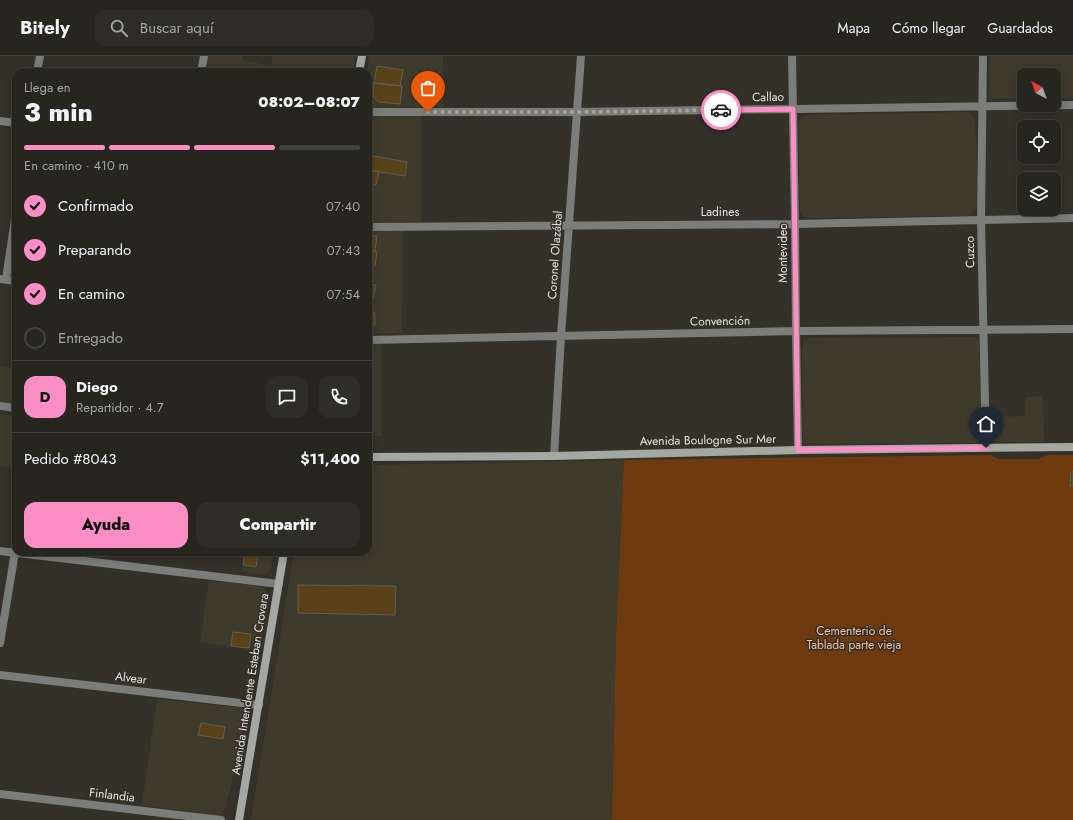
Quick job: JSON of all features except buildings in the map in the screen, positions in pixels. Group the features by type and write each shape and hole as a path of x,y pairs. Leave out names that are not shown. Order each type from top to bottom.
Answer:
{"main road":[{"path":"360,68 362,56"},
{"name":"Avenida Boulogne Sur Mer","path":"372,457 554,456 798,450 1073,447"},
{"name":"Avenida Intendente Esteban Crovara","path":"240,820 283,556"}],"street":[{"path":"38,68 40,56"},
{"path":"202,68 204,56"},
{"name":"Coronel Olazábal","path":"554,456 560,336 581,56"},
{"name":"Montevideo","path":"792,56 798,450"},
{"name":"Cuzco","path":"983,56 982,221 986,448"},
{"name":"Callao","path":"372,112 577,112 1073,105"},
{"path":"0,121 12,122"},
{"name":"Ladines","path":"372,227 795,224 1073,218"},
{"path":"3,279 12,233"},
{"name":"Convención","path":"372,340 796,331 1073,329"},
{"path":"0,406 12,408"},
{"path":"0,551 12,550"},
{"path":"0,643 14,556"},
{"path":"62,556 279,584"},
{"name":"Alvear","path":"0,675 258,705"},
{"name":"Finlandia","path":"0,794 221,820"}],"shaded area":[{"path":"208,56 243,56 243,60 271,66 272,56 355,56 353,68 206,68"},
{"path":"369,56 443,56 444,107 372,108 372,68 368,68"},
{"path":"989,56 1073,56 1073,98 1061,98 1061,68 1017,68 1017,98 989,98"},
{"path":"967,112 971,114 975,122 979,205 974,212 967,216 810,218 804,217 800,211 798,122 801,117 805,115"},
{"path":"376,116 421,116 421,222 372,223 372,118"},
{"path":"403,228 402,333 372,334 372,230"},
{"path":"974,337 978,339 979,343 983,435 980,440 975,443 804,443 802,347 804,342 809,338"},
{"path":"381,344 381,436 372,437 372,345"},
{"path":"0,366 12,368 12,404 0,402"},
{"path":"1043,396 1044,442 995,441 990,432 990,417 1025,416 1025,397"},
{"path":"0,414 12,416 12,468 0,466"},
{"path":"624,460 616,637 612,820 251,820 293,556 372,556 372,465"},
{"path":"244,556 273,556 271,568 263,575 242,572"},
{"path":"209,581 258,585 264,588 267,592 258,650 200,642"},
{"path":"157,699 243,708 246,710 248,715 225,810 222,814 218,816 142,805"}],"green space":[{"name":"Cementerio de Tablada parte vieja","path":"991,455 998,459 1038,459 1049,455 1073,455 1073,820 612,820 616,637 624,460"}],"way so far":[{"path":"428,112 721,110"}],"route":[{"path":"721,110 793,109 798,450 986,448"}]}
